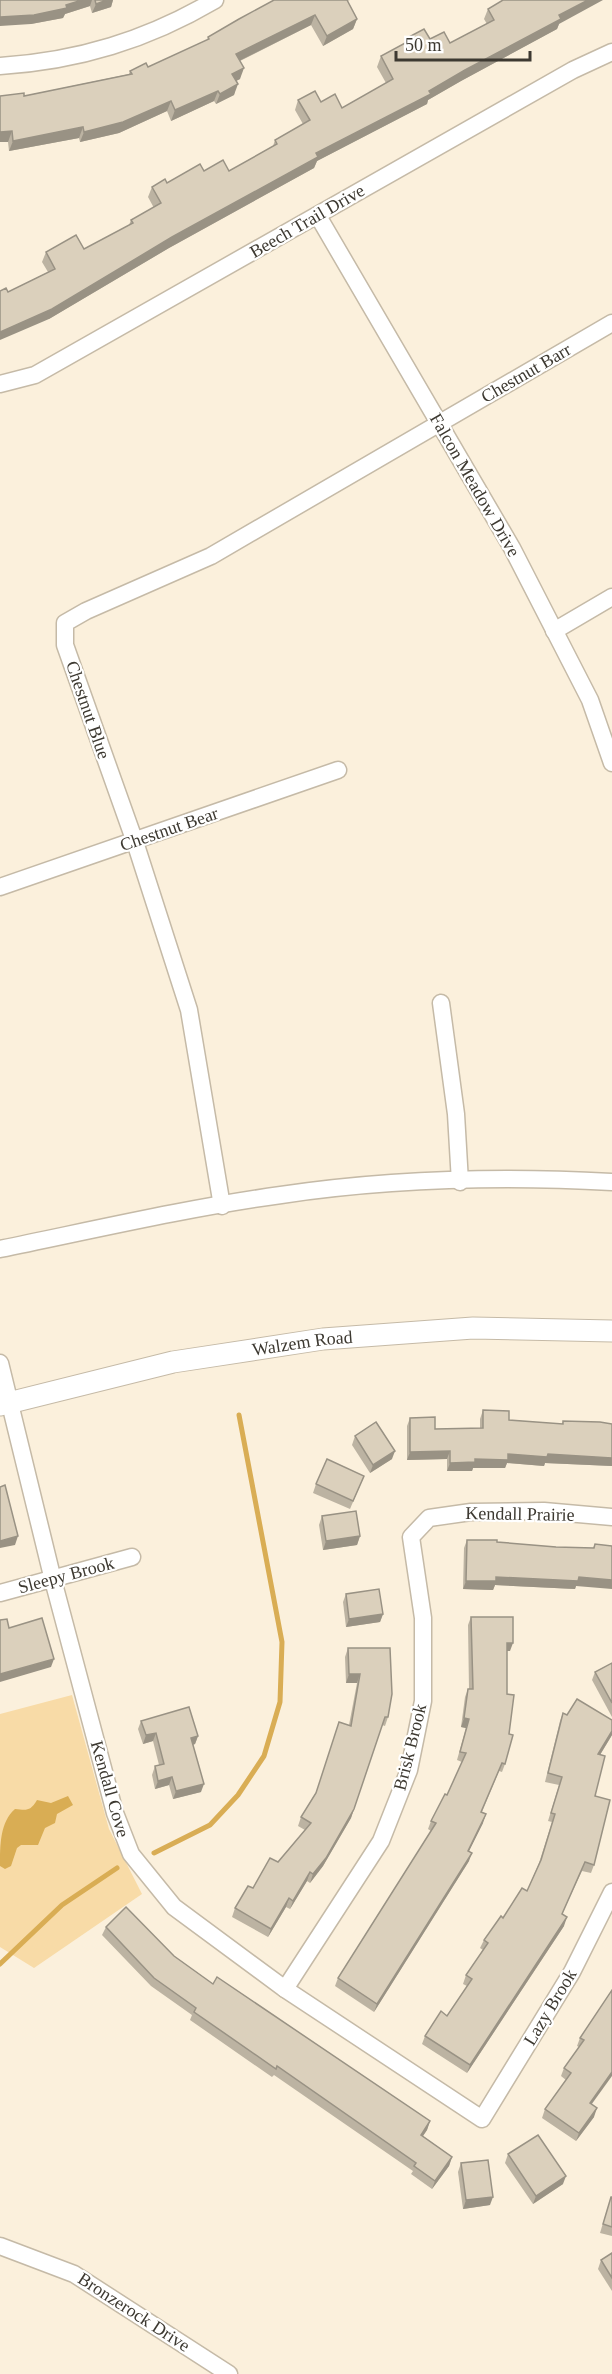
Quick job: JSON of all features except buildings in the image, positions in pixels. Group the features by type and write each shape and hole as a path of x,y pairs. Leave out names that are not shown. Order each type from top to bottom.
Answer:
{"street":[{"path":"0,66 77,57 119,46 159,30 215,0"},
{"name":"Beech Trail Drive","path":"0,384 34,375 573,70 612,51"},
{"name":"Falcon Meadow Drive","path":"318,216 512,548 590,700 612,763"},
{"name":"Chestnut Barr","path":"439,424 612,323"},
{"name":"Chestnut Blue","path":"222,1206 189,1010 135,842 65,645 65,623 86,611 211,556 439,424"},
{"path":"554,631 612,597"},
{"name":"Chestnut Bear","path":"0,887 338,770"},
{"path":"441,1002 456,1114 460,1182"},
{"path":"0,1249 281,1195 408,1183 612,1182"},
{"name":"Walzem Road","path":"4,1404 174,1362 322,1339 473,1328 612,1331"},
{"name":"Kendall Cove","path":"0,1363 4,1404 115,1813 131,1854 174,1907 285,1989 482,2119"},
{"name":"Kendall Prairie","path":"429,1518 471,1512 612,1517"},
{"name":"Brisk Brook","path":"285,1989 381,1840 409,1770 423,1701 423,1618 411,1538 429,1518"},
{"name":"Sleepy Brook","path":"0,1593 132,1557"},
{"name":"Lazy Brook","path":"482,2119 572,1972 612,1892"},
{"name":"Bronzerock Drive","path":"0,2246 74,2274 229,2374"}],"shaded area":[{"path":"72,1695 109,1829 142,1894 34,1968 0,1947 0,1714"},
{"path":"68,1796 73,1805 57,1814 55,1823 45,1828 38,1845 21,1845 17,1848 11,1866 5,1869 0,1866 1,1842 6,1820 10,1814 15,1809 22,1810 32,1807 37,1800 51,1803"}],"waterway":[{"path":"154,1853 210,1825 238,1795 264,1756 280,1702 282,1642 239,1415"},
{"path":"0,1964 62,1905 117,1868"}]}
